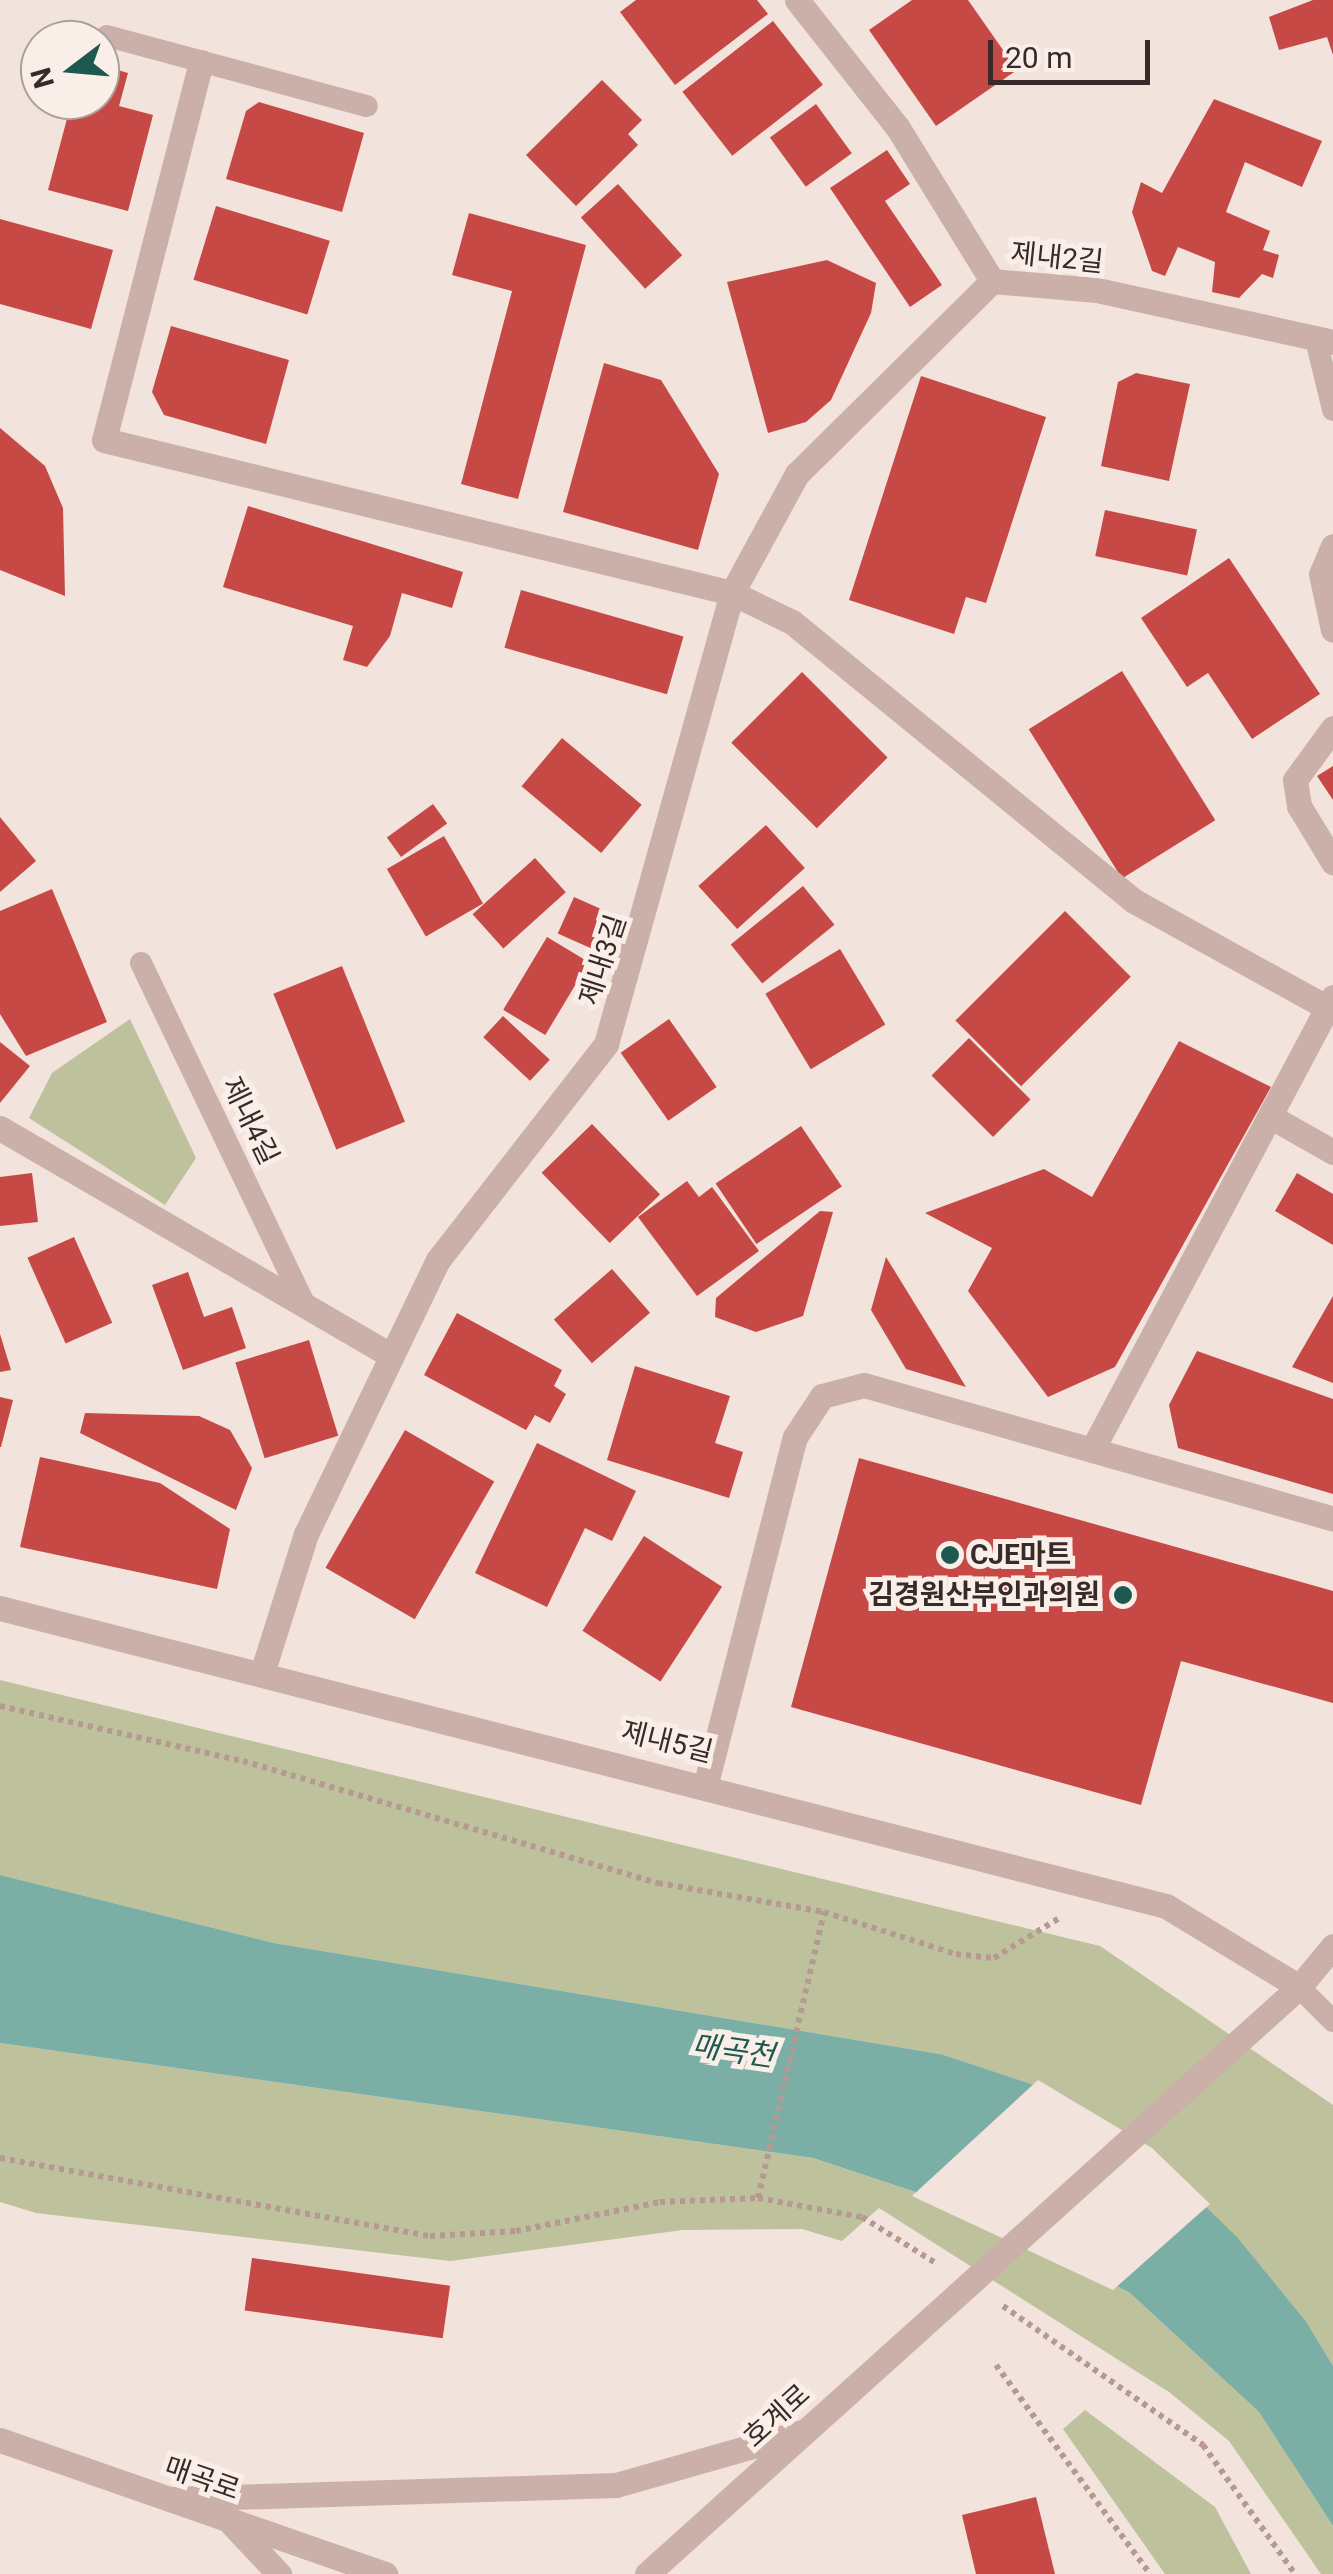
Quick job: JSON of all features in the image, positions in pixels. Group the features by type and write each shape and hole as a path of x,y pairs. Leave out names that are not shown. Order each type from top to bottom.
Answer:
{"street":[{"name":"제내2길","path":"797,0 898,128 992,281 1098,290 1324,341"},
{"path":"201,62 104,440 732,593 792,622 1134,901 1330,1003 1275,1119 1092,1450"},
{"name":"제내3길","path":"263,1670 306,1534 438,1260 606,1044 732,593 796,474 992,281"},
{"path":"1333,546 1321,574 1333,630"},
{"path":"1333,728 1295,780 1299,806 1333,862"},
{"path":"1275,1119 1333,1152"},
{"path":"0,1128 390,1355"},
{"path":"706,1783 795,1437 822,1396 864,1386 1333,1519"},
{"name":"제내5길","path":"0,1608 263,1670 706,1783 1166,1906 1299,1986"},
{"path":"1299,1986 1333,1946"},
{"name":"호계로","path":"646,2574 1299,1986"},
{"path":"170,2499 616,2485 806,2431"},
{"name":"매곡로","path":"0,2440 384,2574"},
{"path":"229,2520 279,2574"}],"lane":[{"path":"120,40 367,106"},
{"path":"1324,341 1333,410"},
{"name":"제내4길","path":"141,963 304,1306"},
{"path":"1299,1986 1333,2021"}],"path":[{"path":"0,1706 243,1761 658,1882 824,1912 994,1958 1066,1912"},
{"path":"758,2198 824,1912"},
{"path":"0,2158 430,2236 516,2231 660,2202 758,2198 862,2216 942,2267"},
{"path":"989,2297 1203,2445 1295,2574"},
{"path":"996,2365 1150,2574"}],"green space":[{"path":"130,1019 196,1158 165,1205 29,1118 52,1073"},
{"path":"0,1680 1100,1946 1333,2105 1333,2366 1307,2323 940,2054 274,1943 0,1875"},
{"path":"0,2043 813,2158 967,2209 1130,2293 1259,2412 1333,2526 1333,2574 1321,2574 1229,2441 1169,2392 879,2208 842,2241 802,2229 683,2230 450,2261 36,2213 0,2202"},
{"path":"1085,2410 1215,2507 1251,2574 1165,2574 1063,2429"}],"water":[{"name":"매곡천","path":"0,1875 274,1943 940,2054 1064,2095 1149,2152 1237,2237 1307,2323 1333,2366 1333,2526 1259,2412 1130,2293 967,2209 813,2158 0,2043"}],"pier":[{"path":"1038,2080 1152,2148 1210,2204 1113,2290 912,2196"}],"building":[{"path":"636,0 757,0 768,14 675,85 620,12"},
{"path":"912,0 968,0 1017,70 936,126 869,30"},
{"path":"1313,0 1333,0 1333,55 1327,37 1279,50 1269,17"},
{"path":"773,21 823,85 732,156 682,92"},
{"path":"120,71 128,73 120,102"},
{"path":"602,80 642,120 628,134 638,145 576,206 526,155"},
{"path":"1214,99 1322,141 1302,187 1245,162 1226,212 1270,231 1263,250 1279,255 1273,278 1262,274 1239,298 1212,292 1215,262 1178,247 1165,276 1152,271 1132,212 1141,182 1162,193"},
{"path":"259,102 364,133 342,212 226,179 246,111"},
{"path":"816,104 852,153 806,187 770,138"},
{"path":"120,106 153,115 128,211 48,190 67,120 120,120"},
{"path":"887,150 910,184 885,201 942,285 910,307 830,188"},
{"path":"618,184 682,255 645,289 581,217"},
{"path":"216,206 330,241 307,314 193,280"},
{"path":"469,213 586,245 518,499 461,484 512,291 452,275"},
{"path":"0,219 113,250 91,329 0,304"},
{"path":"827,260 876,283 871,313 831,400 806,422 768,433 727,282"},
{"path":"171,326 289,360 266,444 164,415 152,392"},
{"path":"604,363 661,380 719,474 698,550 563,512"},
{"path":"1136,373 1190,384 1169,481 1101,466 1118,382"},
{"path":"921,376 1046,417 986,603 966,597 954,634 849,600"},
{"path":"0,428 45,466 63,508 65,596 0,570"},
{"path":"248,506 463,572 452,608 402,593 390,636 367,667 343,660 353,626 223,587"},
{"path":"1105,510 1197,530 1187,576 1095,556"},
{"path":"1229,558 1320,694 1252,739 1208,673 1187,687 1141,618"},
{"path":"521,590 683,637 667,694 504,648"},
{"path":"1122,671 1215,820 1122,879 1029,729"},
{"path":"802,672 888,758 817,828 731,743"},
{"path":"562,738 642,805 601,853 522,786"},
{"path":"1333,766 1333,800 1317,776"},
{"path":"433,804 447,823 401,857 387,838"},
{"path":"0,817 36,861 0,892"},
{"path":"766,825 805,868 737,929 698,886"},
{"path":"444,836 483,904 426,937 387,869"},
{"path":"535,858 566,892 503,948 473,914"},
{"path":"803,886 834,925 762,983 731,945"},
{"path":"52,889 107,1022 26,1056 0,1014 0,911"},
{"path":"574,897 625,920 609,956 558,934"},
{"path":"1065,911 1131,977 1021,1086 955,1021"},
{"path":"547,937 589,962 545,1035 503,1010"},
{"path":"840,949 885,1024 811,1069 765,994"},
{"path":"342,966 405,1122 336,1149 273,994"},
{"path":"503,1016 550,1060 530,1081 483,1037"},
{"path":"669,1019 717,1087 668,1121 621,1053"},
{"path":"969,1038 1031,1100 993,1137 932,1075"},
{"path":"1179,1041 1271,1087 1115,1367 1048,1397 968,1291 992,1248 925,1213 1044,1169 1092,1197"},
{"path":"0,1042 30,1066 0,1103"},
{"path":"592,1124 660,1194 610,1243 542,1173"},
{"path":"801,1126 842,1187 756,1244 716,1184"},
{"path":"32,1173 38,1222 0,1226 0,1177"},
{"path":"1297,1173 1333,1194 1333,1245 1275,1211"},
{"path":"687,1181 699,1197 712,1187 759,1251 697,1296 638,1217"},
{"path":"820,1211 833,1212 803,1316 756,1332 715,1317 716,1298"},
{"path":"74,1237 112,1323 66,1344 27,1258"},
{"path":"886,1257 966,1387 906,1369 871,1310"},
{"path":"612,1269 650,1313 592,1363 554,1320"},
{"path":"188,1272 204,1317 232,1307 246,1348 183,1370 152,1285"},
{"path":"1333,1296 1333,1383 1292,1367"},
{"path":"457,1313 562,1370 554,1386 566,1394 550,1423 535,1415 526,1430 424,1375"},
{"path":"0,1334 11,1370 0,1372"},
{"path":"309,1340 338,1436 265,1458 235,1363"},
{"path":"1197,1351 1333,1399 1333,1494 1178,1448 1169,1405"},
{"path":"635,1366 730,1396 715,1443 743,1452 729,1498 607,1460"},
{"path":"0,1397 13,1400 1,1447 0,1447"},
{"path":"85,1413 199,1416 230,1430 252,1468 236,1510 80,1433"},
{"path":"405,1430 494,1482 415,1619 325,1568"},
{"path":"537,1443 636,1491 612,1541 585,1528 547,1607 475,1573"},
{"path":"40,1457 160,1483 230,1529 217,1589 20,1547"},
{"path":"859,1458 1333,1591 1333,1703 1181,1661 1141,1805 791,1707"},
{"path":"644,1536 722,1587 660,1681 582,1631"},
{"path":"252,2258 450,2286 443,2338 245,2310"},
{"path":"1036,2497 1055,2574 976,2574 962,2515"}],"place":[{"name":"CJE마트","path":"950,1555"},
{"name":"김경원산부인과의원","path":"1123,1595"}]}
